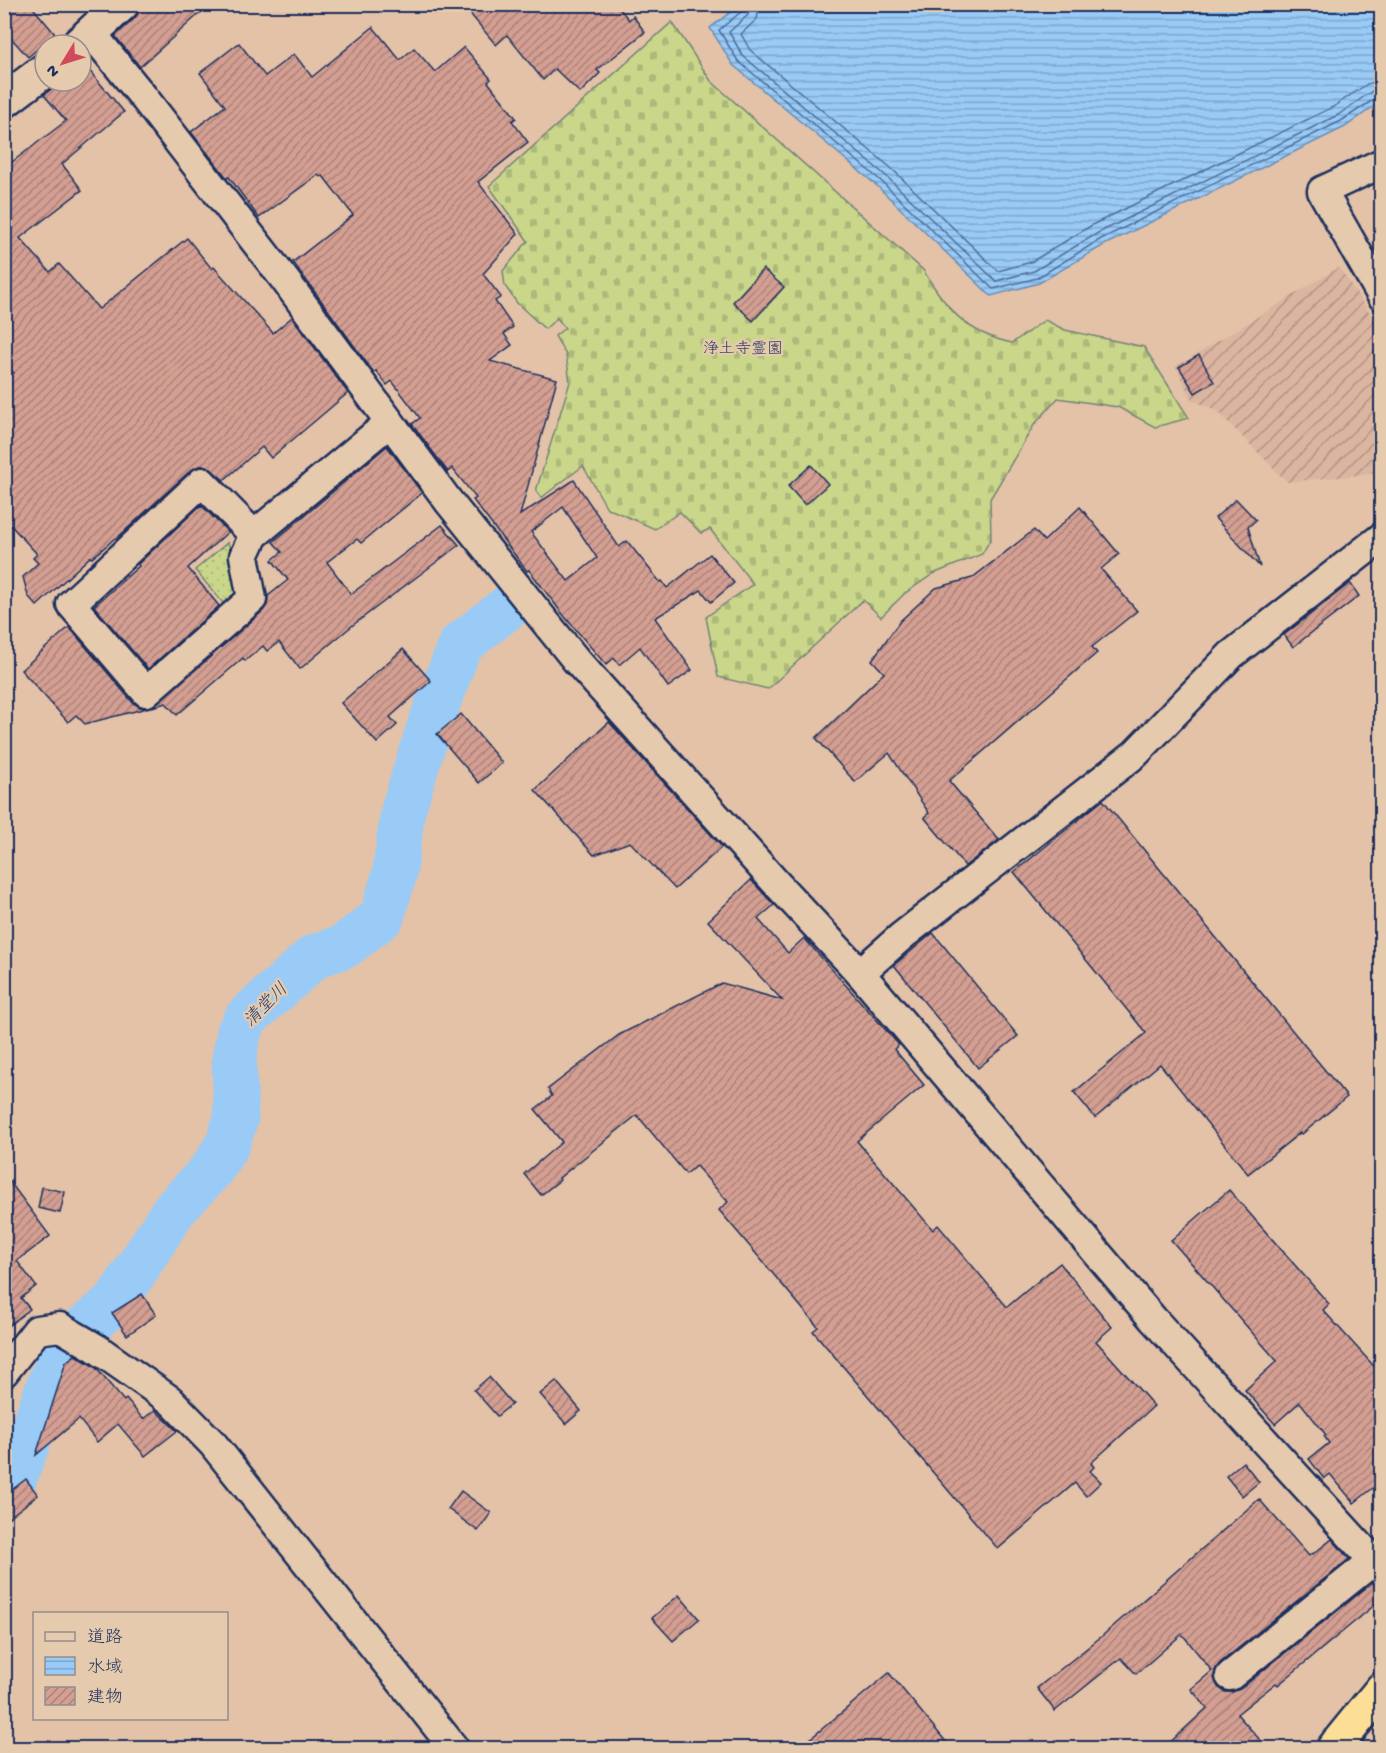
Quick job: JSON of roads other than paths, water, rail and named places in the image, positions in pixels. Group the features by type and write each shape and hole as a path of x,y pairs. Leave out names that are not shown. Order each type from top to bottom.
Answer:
{"highway":[{"path":"1334,1749 1382,1689"}],"street":[{"path":"91,33 122,4"},
{"path":"93,43 102,46 146,99 285,280 449,502 576,660 860,973 1153,1319 1377,1565 1230,1676"},
{"path":"4,101 33,79"},
{"path":"1382,163 1322,191 1382,296"},
{"path":"254,535 202,482 70,604 146,692 252,599 244,556 254,535 389,423"},
{"path":"860,973 902,936 1135,754 1231,655 1382,537"},
{"path":"6,1366 37,1330 60,1327 96,1348 170,1400 213,1444 454,1749"}],"water":[{"path":"741,4 1381,5 1381,101 1345,127 1104,245 1039,283 991,296 876,185 733,65 710,28"}],"waterway":[{"name":"清堂川","path":"4,1488 13,1483 51,1379 69,1341 117,1300 173,1211 213,1168 228,1143 236,1118 234,1059 239,1032 247,1017 315,956 345,946 382,917 394,876 403,810 428,730 460,645 512,604"}],"park label":[{"name":"浄土寺霊園","path":"743,347"}]}
